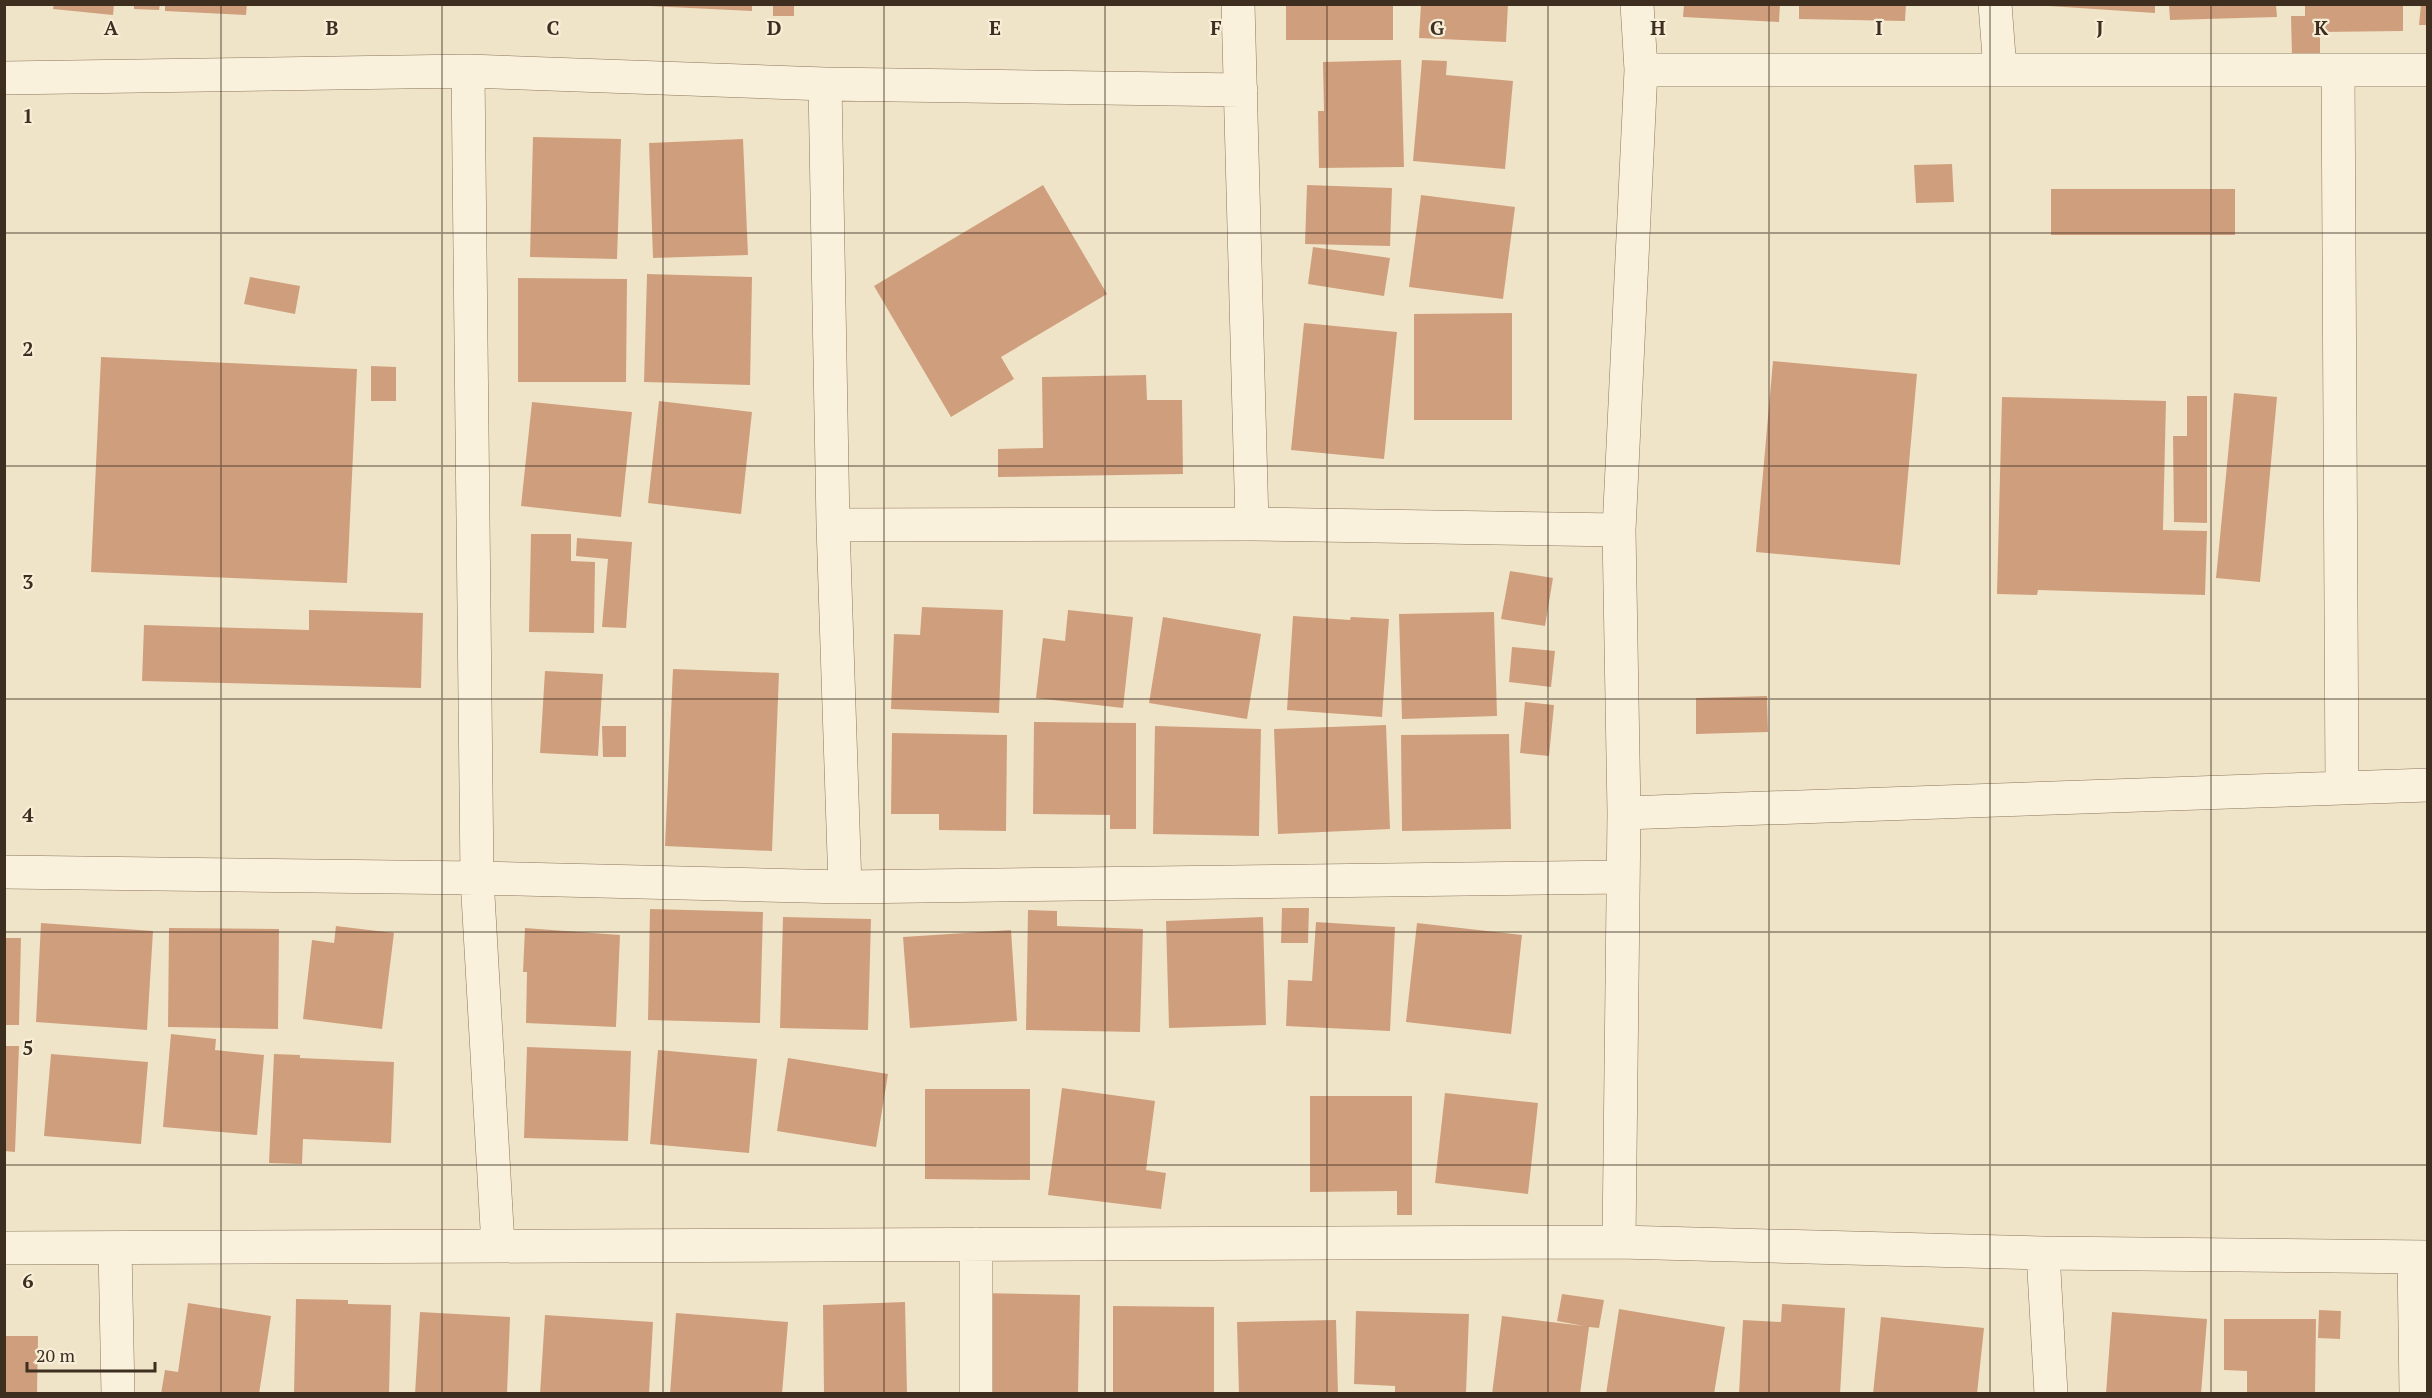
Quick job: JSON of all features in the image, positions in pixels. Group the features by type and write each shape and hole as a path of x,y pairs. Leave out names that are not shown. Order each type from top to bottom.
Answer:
{"street":[{"path":"1238,4 1252,524"},
{"path":"1619,1242 1624,813 1619,530 1641,70 1637,4"},
{"path":"1995,4 2000,70"},
{"path":"1641,70 2427,70"},
{"path":"2338,70 2342,786"},
{"path":"4,78 468,71 825,84 1241,90"},
{"path":"468,71 477,878 498,1246"},
{"path":"825,84 833,525 845,887"},
{"path":"833,525 1252,524 1619,530"},
{"path":"1624,813 2342,786 2427,785"},
{"path":"4,872 477,878 845,887 1623,877"},
{"path":"4,1248 1619,1242 2043,1253 2421,1257 2416,1394"},
{"path":"976,1244 976,1394"},
{"path":"115,1248 118,1394"},
{"path":"2043,1253 2051,1394"}],"building":[{"path":"54,4 114,4 113,15 53,9"},
{"path":"134,4 160,4 159,10 134,9"},
{"path":"165,4 247,4 246,15 165,11"},
{"path":"649,4 752,4 752,11 649,6"},
{"path":"773,4 794,4 794,16 773,16"},
{"path":"1286,4 1393,4 1393,40 1286,40"},
{"path":"1421,4 1508,4 1506,42 1419,38"},
{"path":"1684,4 1780,4 1779,22 1683,17"},
{"path":"1799,4 1906,4 1905,21 1799,19"},
{"path":"2049,4 2155,4 2155,13 2049,6"},
{"path":"2169,4 2276,4 2277,17 2170,20"},
{"path":"2305,4 2403,4 2403,31 2320,32 2320,57 2292,57 2291,16 2305,16"},
{"path":"2421,4 2428,4 2428,25 2419,25"},
{"path":"1401,60 1404,167 1319,168 1318,111 1324,111 1323,62"},
{"path":"1422,60 1447,61 1446,75 1513,81 1505,169 1413,161"},
{"path":"533,137 621,139 617,259 530,257"},
{"path":"743,139 748,255 653,258 649,143"},
{"path":"1952,164 1954,202 1916,203 1914,165"},
{"path":"1043,185 1107,294 1001,357 1014,379 951,417 874,286"},
{"path":"1307,185 1392,188 1390,246 1305,244"},
{"path":"2051,189 2235,189 2235,235 2051,235"},
{"path":"1421,195 1515,207 1503,299 1409,287"},
{"path":"1313,247 1390,258 1384,296 1308,284"},
{"path":"647,274 752,277 750,385 644,382"},
{"path":"250,277 300,286 295,314 244,304"},
{"path":"518,278 627,279 626,382 518,382"},
{"path":"1512,313 1512,420 1414,420 1414,314"},
{"path":"1304,323 1397,332 1384,459 1291,450"},
{"path":"101,357 357,369 347,583 91,572"},
{"path":"1773,361 1917,374 1900,565 1756,552"},
{"path":"371,366 396,367 396,401 371,401"},
{"path":"1146,375 1147,400 1182,400 1183,474 998,477 998,449 1043,448 1042,377"},
{"path":"2234,393 2277,397 2260,582 2216,578"},
{"path":"2187,396 2207,396 2207,523 2174,522 2173,436 2187,436"},
{"path":"2002,397 2166,401 2163,530 2207,531 2205,595 2038,590 2037,595 1997,594"},
{"path":"659,401 752,412 741,514 648,503"},
{"path":"532,402 632,412 621,517 521,506"},
{"path":"531,534 571,534 571,561 595,562 594,633 529,632"},
{"path":"577,538 632,542 626,628 602,627 608,559 576,556"},
{"path":"1510,571 1553,578 1545,626 1501,619"},
{"path":"922,607 1003,610 999,713 891,709 894,634 920,635"},
{"path":"309,610 423,613 421,688 142,681 144,625 309,630"},
{"path":"1068,610 1133,617 1123,708 1036,698 1043,638 1065,641"},
{"path":"1494,612 1497,716 1402,719 1399,614"},
{"path":"1293,616 1350,620 1351,617 1389,619 1382,717 1287,710"},
{"path":"1163,617 1261,634 1247,719 1149,703"},
{"path":"1512,647 1555,651 1551,687 1509,682"},
{"path":"673,669 779,673 772,851 665,846"},
{"path":"545,671 603,674 598,756 540,753"},
{"path":"1767,696 1768,732 1696,734 1696,698"},
{"path":"1525,702 1554,705 1549,756 1520,753"},
{"path":"1034,722 1136,723 1136,829 1110,829 1110,815 1033,814"},
{"path":"1386,725 1390,829 1278,834 1274,729"},
{"path":"602,726 626,726 626,757 603,757"},
{"path":"1155,726 1261,729 1259,836 1153,834"},
{"path":"892,733 1007,735 1006,831 939,830 939,814 891,814"},
{"path":"1509,734 1511,829 1402,831 1401,735"},
{"path":"1282,908 1309,908 1308,943 1281,943"},
{"path":"650,909 763,912 760,1023 648,1020"},
{"path":"1028,910 1057,911 1057,926 1143,929 1140,1032 1026,1030"},
{"path":"783,917 871,919 868,1030 780,1028"},
{"path":"1263,917 1266,1025 1169,1028 1166,921"},
{"path":"1316,922 1395,927 1390,1031 1286,1026 1288,980 1312,981"},
{"path":"41,923 153,931 147,1030 36,1022"},
{"path":"1417,923 1522,935 1511,1034 1406,1022"},
{"path":"336,926 394,933 382,1029 303,1019 312,940 334,943"},
{"path":"169,928 279,929 278,1029 168,1027"},
{"path":"525,928 620,935 616,1027 526,1023 527,972 523,972"},
{"path":"1011,930 1017,1021 910,1028 903,937"},
{"path":"4,938 21,938 19,1025 4,1025"},
{"path":"171,1034 216,1039 215,1050 264,1055 257,1135 163,1127"},
{"path":"4,1046 19,1046 15,1152 4,1151"},
{"path":"527,1047 631,1051 628,1141 524,1138"},
{"path":"658,1050 757,1059 749,1153 650,1144"},
{"path":"51,1054 148,1062 141,1144 44,1136"},
{"path":"274,1054 300,1055 300,1058 394,1062 391,1143 303,1139 302,1164 269,1163"},
{"path":"788,1058 888,1074 876,1147 777,1131"},
{"path":"1062,1088 1155,1101 1146,1170 1166,1173 1161,1209 1048,1195"},
{"path":"925,1089 1030,1089 1030,1180 925,1179"},
{"path":"1445,1093 1538,1103 1528,1194 1435,1183"},
{"path":"1310,1096 1412,1096 1412,1215 1397,1215 1397,1191 1310,1192"},
{"path":"981,1293 1080,1295 1078,1394 979,1394"},
{"path":"1562,1294 1604,1300 1599,1328 1589,1327 1580,1394 1492,1394 1502,1316 1584,1326 1557,1321"},
{"path":"296,1299 348,1300 348,1304 391,1305 389,1394 294,1394"},
{"path":"905,1302 907,1394 824,1394 823,1305"},
{"path":"188,1303 271,1316 259,1394 161,1394 165,1370 178,1372"},
{"path":"1782,1304 1845,1308 1840,1394 1739,1394 1743,1320 1781,1322"},
{"path":"1113,1306 1214,1307 1214,1394 1113,1394"},
{"path":"1619,1309 1725,1327 1714,1394 1606,1394"},
{"path":"2319,1310 2341,1311 2340,1339 2318,1338"},
{"path":"1356,1311 1469,1314 1466,1394 1395,1394 1395,1386 1354,1384"},
{"path":"420,1312 510,1317 507,1394 415,1394"},
{"path":"2112,1312 2207,1319 2201,1394 2106,1394"},
{"path":"676,1313 788,1322 782,1394 670,1394"},
{"path":"545,1315 653,1322 649,1394 540,1394"},
{"path":"1881,1317 1984,1328 1977,1394 1873,1394"},
{"path":"2224,1319 2316,1319 2315,1394 2247,1394 2247,1371 2224,1370"},
{"path":"1336,1320 1338,1394 1239,1394 1237,1322"},
{"path":"4,1336 38,1336 37,1394 4,1394"}]}
